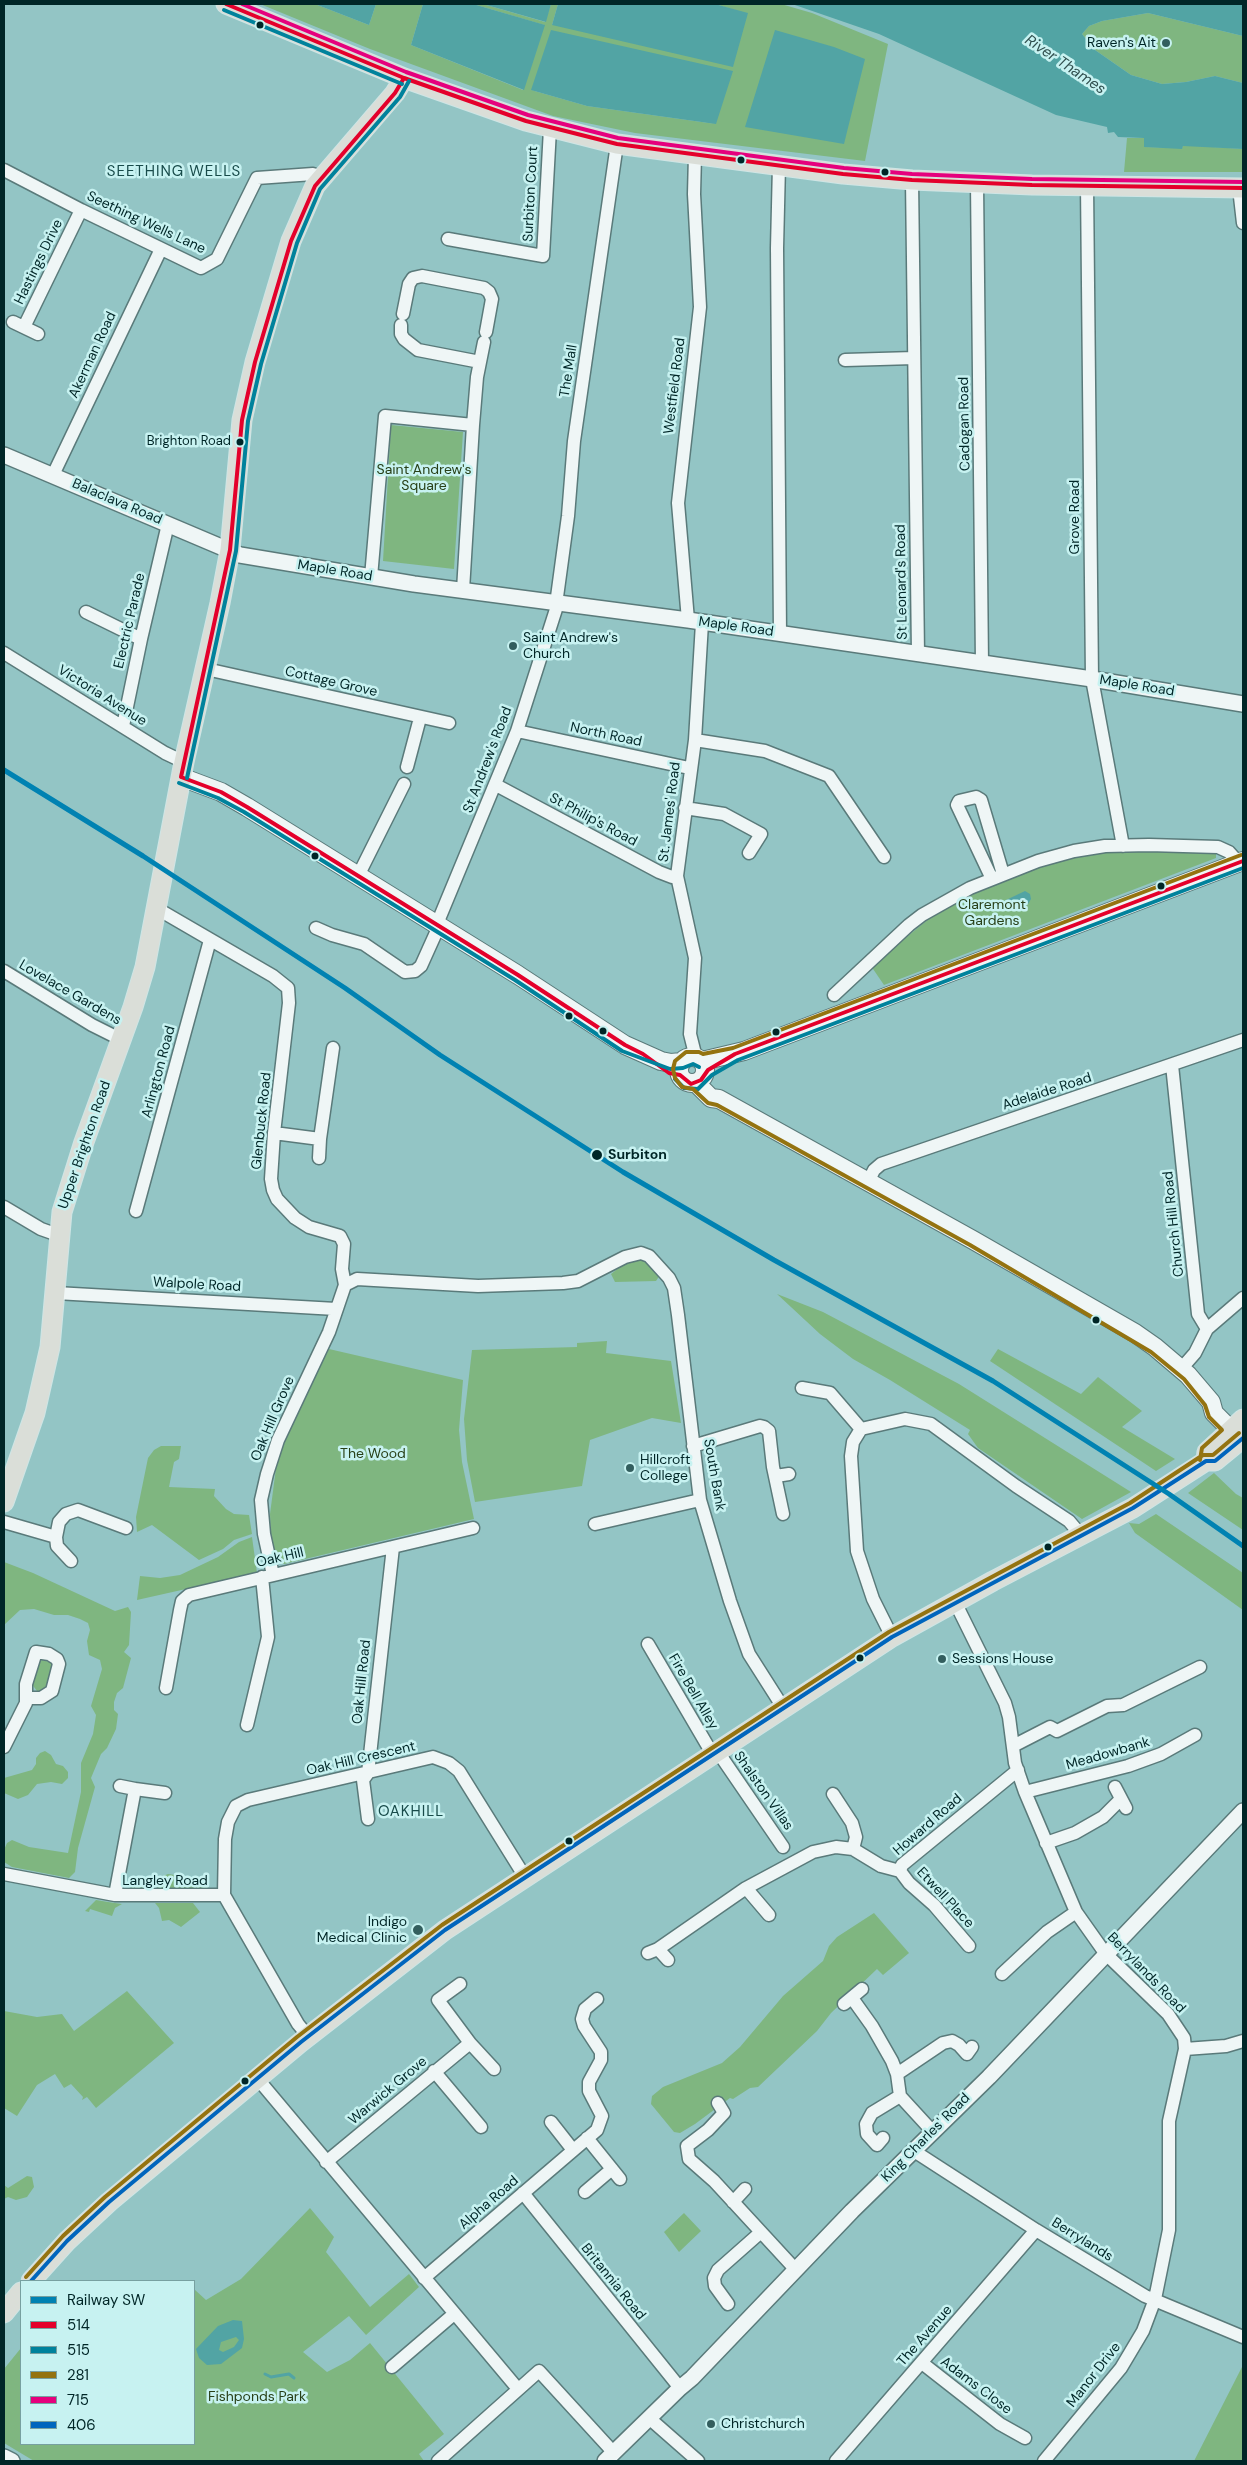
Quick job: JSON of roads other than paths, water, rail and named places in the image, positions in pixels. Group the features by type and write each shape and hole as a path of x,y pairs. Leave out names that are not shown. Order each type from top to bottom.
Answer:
{"main road":[{"path":"226,4 404,78 550,129 617,144 912,180 1241,188"},
{"path":"156,908 230,550 242,420 255,362 297,226 315,186 395,93 404,78"},
{"path":"183,770 438,925 625,1045 643,1054 669,1073 693,1069 735,1054 1241,862"},
{"name":"Upper Brighton Road","path":"4,1502 41,1392 50,1346 56,1293 58,1235 67,1190 139,989 156,908"},
{"path":"31,2280 55,2253 96,2214 308,2036 416,1951 525,1877 892,1637 1080,1534 1133,1508 1206,1461 1215,1461 1241,1431 1222,1406 1211,1402 1181,1369 1134,1333 719,1099 711,1098 693,1069"},
{"path":"4,2313 20,2293"}],"street":[{"name":"Surbiton Court","path":"448,239 543,256 550,129"},
{"name":"The Mall","path":"558,603 557,597 568,516 574,440 617,144"},
{"name":"Westfield Road","path":"695,622 678,503 700,307 694,194 696,154"},
{"path":"779,165 777,248 780,634"},
{"name":"Seething Wells Lane","path":"4,170 81,210 201,268 217,259 256,178 312,174 322,178"},
{"name":"St Leonard's Road","path":"912,180 918,654"},
{"name":"Cadogan Road","path":"977,183 982,664"},
{"name":"Grove Road","path":"1087,185 1092,678 1123,846"},
{"path":"1241,188 1243,223"},
{"name":"Hastings Drive","path":"38,334 18,325 81,210"},
{"name":"Akerman Road","path":"53,475 161,248"},
{"path":"464,590 477,377 480,362 485,337 492,299 490,292 484,288 422,276 414,278 409,284 402,320 401,334 404,340 418,350 480,362"},
{"path":"845,360 914,358"},
{"path":"371,577 385,416 473,425"},
{"name":"Balaclava Road","path":"4,455 230,550"},
{"name":"Electric Parade","path":"123,726 140,639 168,524"},
{"name":"Maple Road","path":"230,550 240,555 371,577 1092,678 1243,704"},
{"name":"St Andrew's Road","path":"316,928 332,935 364,944 405,972 415,971 421,966 517,731 558,603"},
{"path":"86,612 140,639"},
{"name":"St. James' Road","path":"693,1069 684,1045 690,1034 695,958 677,876 695,740 695,622"},
{"name":"Victoria Avenue","path":"4,653 165,753 170,754 183,770"},
{"name":"Cottage Grove","path":"206,669 449,723"},
{"path":"407,766 420,718"},
{"name":"North Road","path":"517,731 690,768"},
{"path":"695,740 765,751 829,776 884,857"},
{"path":"358,876 404,784"},
{"name":"St Philip's Road","path":"496,784 659,872 672,877 677,876"},
{"path":"976,797 981,800 997,876 957,806 959,801 976,797"},
{"path":"685,808 724,814 761,834 749,853"},
{"path":"834,995 903,930 944,902 997,876 1074,851 1123,846 1218,847 1229,852 1241,862"},
{"name":"Glenbuck Road","path":"156,908 273,976 283,983 290,995 274,1133 272,1190 277,1199 295,1218 309,1227 340,1236 344,1244 342,1269 345,1285"},
{"name":"Arlington Road","path":"136,1211 210,940"},
{"name":"Lovelace Gardens","path":"4,972 122,1040"},
{"name":"Adelaide Road","path":"868,1182 874,1170 880,1164 1243,1040"},
{"path":"319,1158 320,1139 335,1064 333,1048"},
{"name":"Church Hill Road","path":"1172,1065 1198,1314 1207,1330"},
{"path":"274,1133 320,1139"},
{"path":"4,1206 41,1229 58,1235"},
{"name":"South Bank","path":"345,1285 357,1279 478,1286 563,1283 578,1281 633,1254 641,1253 649,1256 669,1278 674,1288 700,1500 730,1601 749,1654 784,1709"},
{"name":"Oak Hill Grove","path":"247,1724 268,1637 267,1576 261,1500 278,1440 329,1332 345,1285"},
{"name":"Walpole Road","path":"56,1293 336,1309"},
{"path":"1181,1369 1195,1353 1207,1330 1243,1298"},
{"path":"802,1388 830,1393 861,1429"},
{"path":"892,1637 873,1599 857,1551 851,1456 853,1442 861,1429 905,1419 930,1424 1069,1521 1080,1534"},
{"path":"693,1446 760,1426 764,1427 769,1431 783,1514"},
{"path":"776,1476 789,1474"},
{"path":"595,1524 700,1500"},
{"path":"71,1561 58,1546 56,1538 62,1517 72,1510 83,1511 126,1528"},
{"path":"4,1522 56,1538"},
{"name":"Oak Hill","path":"166,1688 182,1602 189,1595 473,1528"},
{"name":"Oak Hill Road","path":"368,1819 363,1780 368,1773 392,1547"},
{"name":"Berrylands Road","path":"955,1602 1005,1702 1018,1770 1025,1792 1076,1912 1105,1953 1168,2014 1184,2038 1185,2049"},
{"name":"Fire Bell Alley","path":"648,1644 715,1754"},
{"path":"1013,1746 1050,1726 1058,1731 1107,1706 1123,1705 1176,1673 1200,1668"},
{"path":"4,1747 27,1698"},
{"name":"Meadowbank","path":"1025,1792 1128,1766 1161,1754 1195,1735"},
{"name":"Shalston Villas","path":"715,1754 783,1847"},
{"name":"Oak Hill Crescent","path":"224,1895 225,1839 228,1822 236,1806 248,1800 433,1758 449,1763 459,1771 525,1877"},
{"name":"Howard Road","path":"853,1848 881,1866 900,1871 902,1864 1018,1770"},
{"path":"120,1786 165,1793"},
{"path":"1046,1843 1075,1833 1124,1803 1115,1787"},
{"path":"115,1895 135,1789"},
{"path":"668,1960 653,1951 746,1888 813,1852 836,1847 853,1848 856,1837 852,1823 833,1794"},
{"name":"King Charles' Road","path":"610,2457 692,2378 796,2270 1018,2047 1105,1953 1243,1812"},
{"name":"Etwell Place","path":"900,1871 909,1883 934,1905 969,1946"},
{"name":"Langley Road","path":"4,1874 115,1895 224,1895 298,2024 308,2036"},
{"path":"746,1888 769,1915"},
{"path":"1002,1974 1047,1932 1076,1912"},
{"path":"460,1984 438,2000 470,2043 494,2069"},
{"path":"862,1989 848,2001 872,2026 892,2061 897,2074 900,2096 932,2132"},
{"name":"Alpha Road","path":"424,2278 597,2130 602,2116 590,2091 589,2082 601,2060 601,2052 584,2026 582,2019 585,2009 597,1999"},
{"path":"897,2074 943,2043 952,2041 967,2053"},
{"path":"1155,2299 1169,2230 1169,2121 1172,2099 1185,2049 1226,2046 1243,2041"},
{"name":"Warwick Grove","path":"326,2162 470,2043"},
{"path":"434,2071 481,2127"},
{"path":"257,2078 518,2389"},
{"path":"878,2144 867,2134 866,2124 872,2113 900,2096"},
{"path":"718,2103 724,2113 708,2130 687,2146 689,2159 796,2270"},
{"path":"551,2122 573,2150"},
{"path":"585,2192 616,2174 587,2138"},
{"name":"Berrylands","path":"914,2151 1036,2230 1094,2264 1114,2279 1243,2337"},
{"path":"732,2202 745,2189"},
{"name":"Britannia Road","path":"523,2194 680,2388"},
{"name":"The Avenue","path":"836,2461 1036,2230"},
{"path":"728,2304 715,2286 714,2278 718,2270 761,2232"},
{"name":"Manor Drive","path":"1044,2461 1121,2368 1143,2331 1155,2299"},
{"path":"392,2367 454,2314"},
{"name":"Adams Close","path":"922,2363 1000,2424 1019,2429"},
{"path":"438,2461 539,2371 610,2457"},
{"path":"649,2418 698,2461"},
{"path":"4,2457 12,2461"}],"water":[{"path":"315,4 376,4 369,25"},
{"path":"423,4 473,4 545,25 524,90 411,45"},
{"path":"483,4 551,4 546,22"},
{"path":"558,4 715,4 748,13 733,67 552,25"},
{"name":"River Thames","path":"792,4 1243,4 1243,36 1148,13 1102,21 1089,26 1082,34 1095,50 1131,75 1162,84 1186,82 1215,76 1243,83 1243,149 1183,146 1182,149 1144,147 1144,138 1118,137 1114,132 1108,133 1107,127 1056,115 879,34"},
{"path":"551,30 733,71 716,124 587,106 531,90"},
{"path":"775,30 834,47 865,59 844,144 745,127"},
{"path":"1025,891 1030,894 1031,899 1028,904 1021,909 1006,906 1006,900"},
{"path":"233,2320 242,2321 244,2339 242,2348 221,2364 207,2365 199,2358 196,2349 218,2326","holes":["236,2337 239,2340 234,2347 223,2352 219,2350 221,2342"]}],"waterway":[{"path":"265,2374 271,2377 289,2374 294,2378"}],"rail line":[{"name":"SW","path":"4,770 143,856 345,988 440,1055 623,1172 774,1260 993,1381 1169,1494 1243,1546"}],"place":[{"name":"Raven's Ait","path":"1166,43"},
{"name":"Brighton Road","path":"240,442"},
{"name":"Saint Andrew's Church","path":"513,646"},
{"name":"Surbiton","path":"597,1155"},
{"name":"Hillcroft College","path":"630,1468"},
{"name":"Sessions House","path":"942,1659"},
{"name":"Indigo Medical Clinic","path":"418,1930"},
{"name":"Christchurch","path":"711,2424"}],"district":[{"name":"SEETHING WELLS","path":"174,172"},
{"name":"OAKHILL","path":"411,1812"}],"park label":[{"name":"Saint Andrew's Square","path":"424,478"},
{"name":"Claremont Gardens","path":"992,914"},
{"name":"The Wood","path":"373,1454"},
{"name":"Fishponds Park","path":"257,2397"}]}
